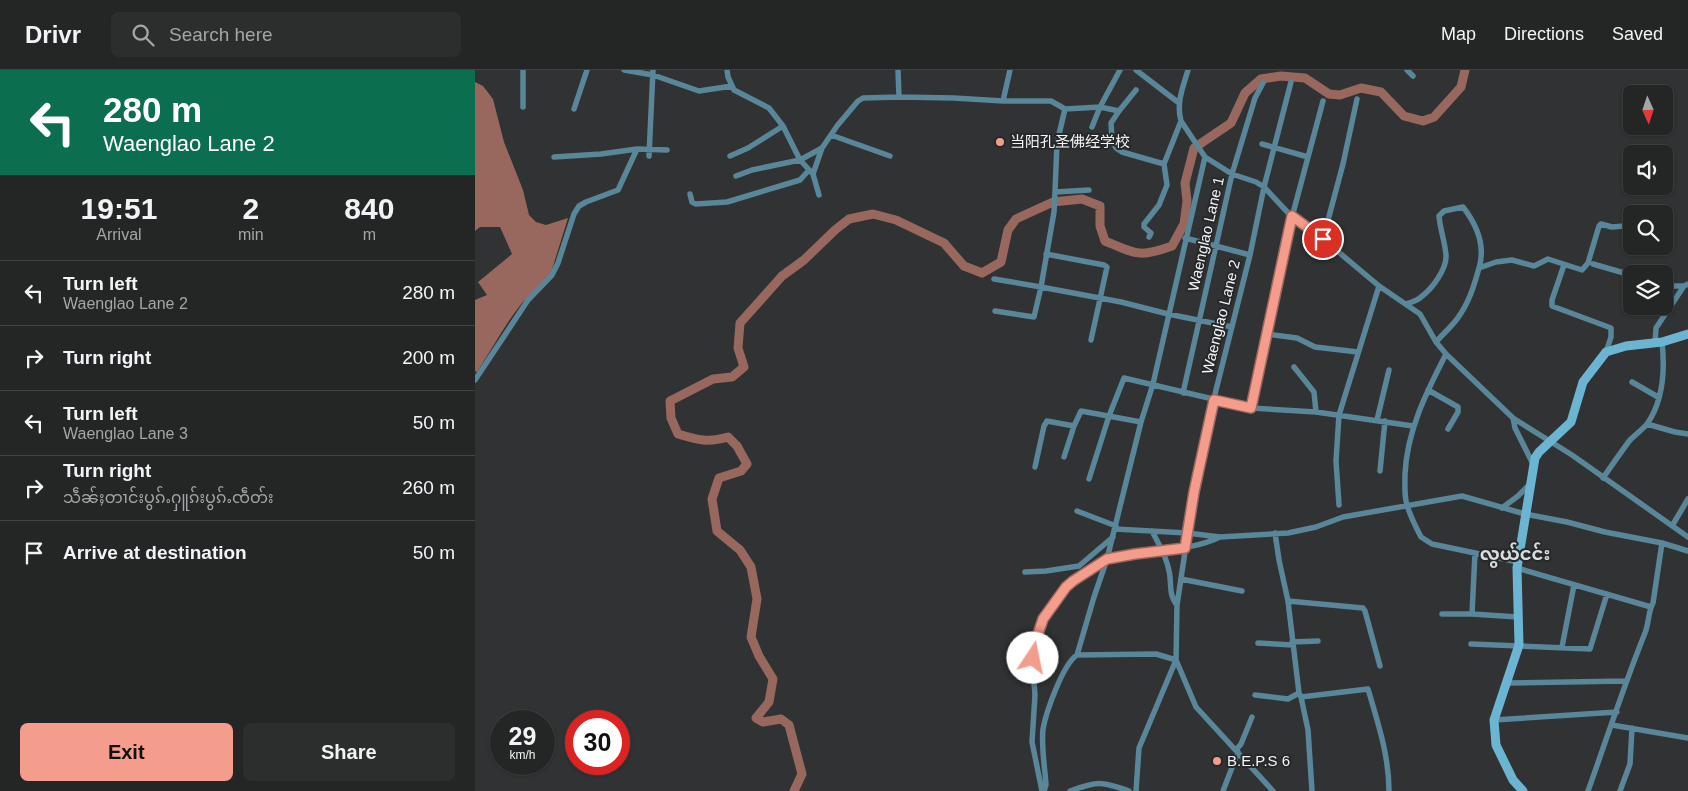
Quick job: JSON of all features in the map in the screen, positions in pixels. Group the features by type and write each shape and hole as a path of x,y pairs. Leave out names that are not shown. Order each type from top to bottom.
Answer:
{"street":[{"path":"523,70 523,107"},
{"path":"574,109 587,70"},
{"path":"624,70 653,72 699,91 732,86"},
{"path":"727,70 734,90 769,108 783,126 801,160 811,172 819,195"},
{"path":"897,70 899,97"},
{"path":"1003,102 1010,70"},
{"path":"1092,127 1100,107 1120,70"},
{"path":"1136,70 1179,103"},
{"path":"1149,237 1151,233 1144,227 1144,224 1159,205 1167,185 1164,164 1181,121 1179,103 1188,70"},
{"path":"1407,70 1413,76"},
{"path":"649,153 653,72"},
{"name":"Waenglao Lane 2","path":"1136,791 1139,748 1176,660 1177,605 1194,492 1214,400 1250,255 1264,187 1291,82"},
{"name":"Waenglao Lane 1","path":"1183,393 1232,174 1255,98 1263,83"},
{"path":"1136,90 1111,123 1112,140 1116,148 1122,152 1164,164"},
{"path":"690,194 692,202 696,204 727,202 800,180 811,172 822,148 831,135 858,101 863,98 954,98 1003,102 1051,101 1065,109 1100,107 1119,111"},
{"path":"1323,239 1343,164 1357,99"},
{"path":"1251,408 1292,216 1323,101"},
{"path":"995,311 1034,317 1053,212 1057,143 1065,109"},
{"path":"1181,121 1205,157 1232,174 1256,182 1264,187 1292,216 1323,239 1379,286 1420,314 1445,354 1513,418 1551,441 1688,538"},
{"path":"729,156 748,148 783,126"},
{"path":"831,135 889,156"},
{"path":"1262,144 1308,157"},
{"path":"736,176 752,170 801,160 822,148"},
{"path":"475,380 528,300 552,275 558,263 574,214 579,206 618,190 637,149"},
{"path":"554,157 601,154 637,149 649,153 667,150"},
{"path":"1043,791 1046,785 1043,729 1063,671 1077,655 1116,528 1141,422 1153,384 1205,157"},
{"path":"1055,192 1089,190"},
{"path":"1407,304 1421,297 1431,287 1444,264 1446,256 1439,216 1444,211 1463,207 1474,222 1482,248 1481,259 1471,295 1465,307 1436,342"},
{"path":"1479,268 1496,262 1512,260 1533,266 1548,259 1578,270 1584,269 1588,263 1599,226 1601,224 1613,227 1623,226"},
{"path":"1185,238 1250,255"},
{"path":"1046,254 1104,264 1107,267 1091,340"},
{"path":"1593,264 1623,273"},
{"path":"1523,791 1513,780 1496,745 1494,720 1519,645 1517,565 1533,464 1539,452 1571,422 1583,382 1606,352 1612,332 1611,328 1552,306 1552,300 1564,265"},
{"path":"994,279 1041,286 1232,327"},
{"path":"1673,286 1686,285"},
{"path":"1603,478 1630,440 1647,424 1661,390 1664,361 1658,343 1656,328 1686,285"},
{"path":"1339,505 1336,461 1339,415 1379,286"},
{"path":"1267,334 1297,338 1315,347 1358,352"},
{"path":"1606,352 1626,346 1658,343 1688,334"},
{"path":"1445,354 1427,390 1413,426 1406,456 1405,487 1407,505 1421,537 1432,544 1475,553 1517,565 1574,585 1651,607"},
{"path":"1294,367 1314,392 1315,412"},
{"path":"1377,420 1389,370"},
{"path":"1089,479 1123,378 1251,408 1315,412 1413,426"},
{"path":"1633,382 1658,397"},
{"path":"1427,390 1458,407 1458,412 1448,429"},
{"path":"1064,457 1081,411 1141,422"},
{"path":"1513,418 1515,428 1533,464"},
{"path":"1035,467 1044,426 1047,421 1074,426"},
{"path":"1380,472 1385,422"},
{"path":"1647,424 1688,434"},
{"path":"1502,508 1530,484"},
{"path":"1077,511 1116,528 1220,537 1288,533 1316,527 1343,517 1462,496 1525,514 1662,543 1688,551"},
{"path":"1672,526 1688,499"},
{"path":"1152,531 1169,570 1171,593 1173,601 1177,605"},
{"path":"1275,533 1288,601 1292,643 1307,730 1312,791"},
{"path":"1025,572 1079,566 1113,537"},
{"path":"1043,791 1032,742 1035,695 1034,646 1043,619 1066,587 1107,559 1185,548 1210,542 1220,537"},
{"path":"1588,791 1617,712 1625,681 1647,629 1662,543"},
{"path":"1472,614 1475,553"},
{"path":"1181,579 1242,591"},
{"path":"1562,647 1574,585"},
{"path":"1471,644 1590,648 1607,594"},
{"path":"1288,601 1363,608 1380,666"},
{"path":"1442,614 1518,617"},
{"path":"1258,643 1318,641"},
{"path":"1077,655 1156,654 1176,660 1196,707 1272,791"},
{"path":"1507,682 1625,681"},
{"path":"1255,695 1288,699 1300,695 1369,689 1386,751 1389,791"},
{"path":"1494,720 1617,712"},
{"path":"1223,791 1237,751 1252,717"},
{"path":"1612,725 1688,738"},
{"path":"1620,791 1630,764 1632,728"},
{"path":"1070,791 1089,784 1107,783 1129,791"}],"shaded area":[{"path":"475,82 483,86 493,99 504,142 523,190 529,215 536,222 546,225 568,218 550,276 525,299 504,328 477,372 475,371 475,300 487,295 478,282 512,254 500,227 480,227 475,231"}],"waterway":[{"path":"794,791 802,774 789,725 781,719 763,722 756,718 769,702 773,679 759,656 751,637 757,599 751,567 740,550 717,531 712,499 719,478 741,471 747,464 737,446 728,437 703,440 678,434 671,418 670,401 713,379 732,377 744,367 738,348 740,323 782,276 804,260 849,219 873,214 896,220 944,243 964,266 982,273 1001,262 1008,230 1016,219 1053,202 1082,199 1100,206 1100,226 1105,241 1138,253 1161,250 1172,246 1184,224 1187,201 1185,183 1194,148 1231,123 1245,93 1261,79 1281,76 1305,78 1329,94 1340,95 1361,88 1381,92 1404,116 1423,121 1434,117 1461,87 1465,70"}],"place":[{"name":"当阳孔圣佛经学校","path":"1000,142"},
{"name":"B.E.P.S 6","path":"1217,761"}],"district":[{"name":"လွယ်ငင်း","path":"1515,554"}],"route":[{"path":"1033,658 1034,646 1043,619 1066,587 1073,581 1107,559 1185,548 1194,492 1214,400 1251,408 1292,216 1323,239"}]}
